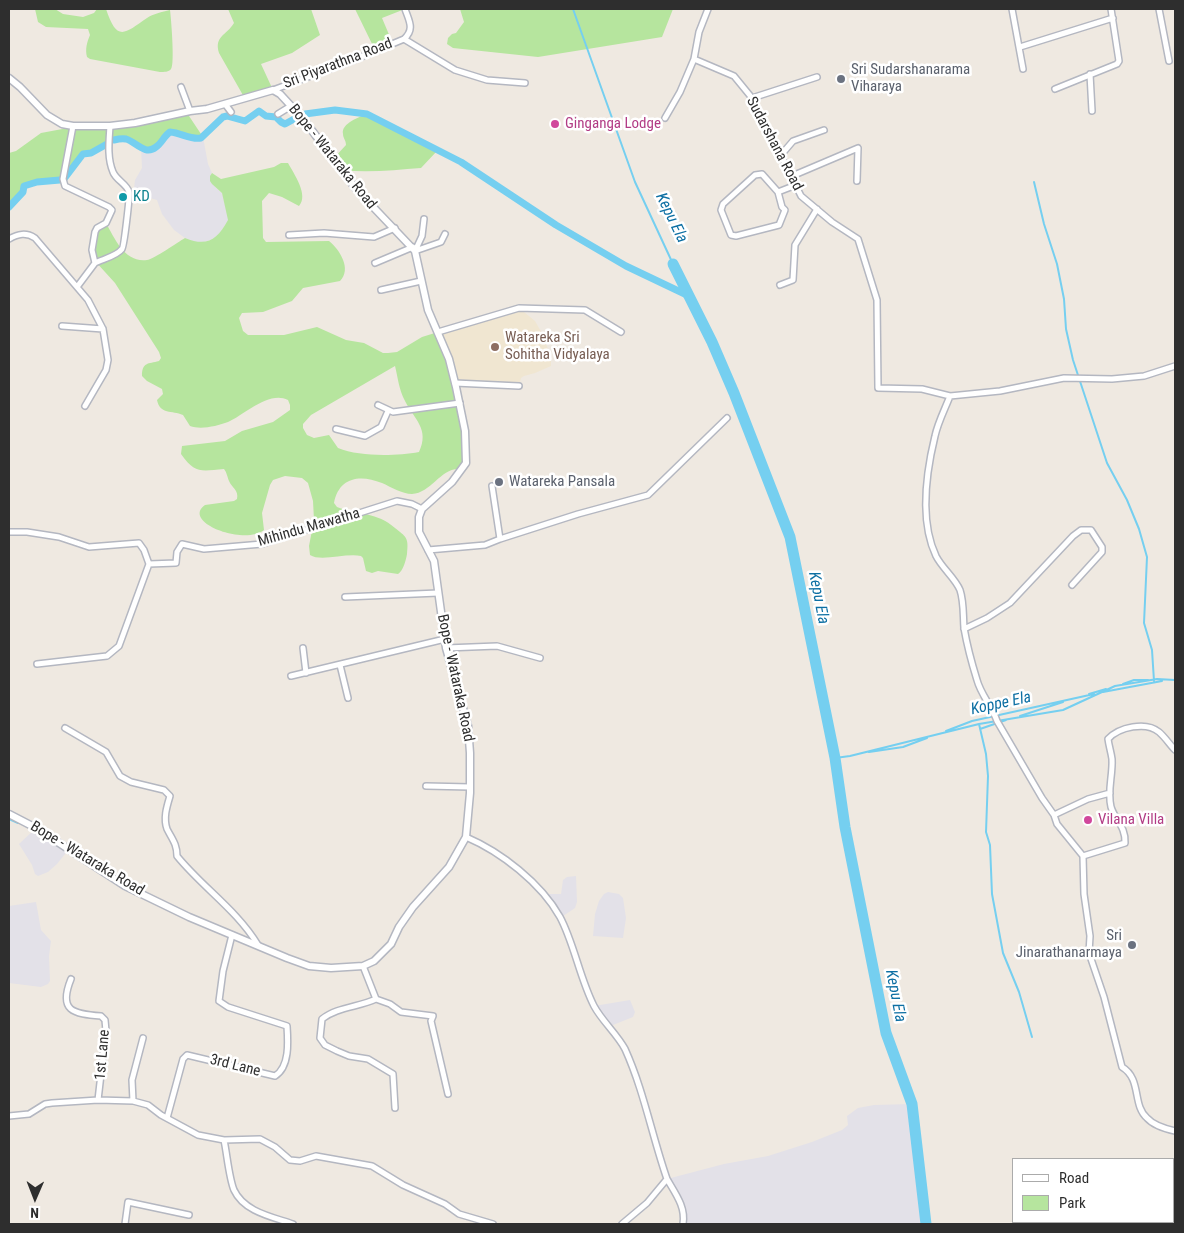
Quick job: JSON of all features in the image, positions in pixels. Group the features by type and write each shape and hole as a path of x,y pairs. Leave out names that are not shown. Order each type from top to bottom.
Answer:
{"street":[{"name":"Sri Piyarathna Road","path":"273,90 404,39 409,34 411,27 405,9"},
{"path":"665,118 680,92 694,59 699,32 708,9"},
{"path":"1012,9 1023,69"},
{"path":"1055,89 1118,64 1111,9"},
{"path":"1159,9 1169,60"},
{"path":"1020,47 1113,18"},
{"name":"Sri Piyarathna Road","path":"404,39 455,70 487,80 525,83"},
{"name":"Sudarshana Road","path":"694,59 734,76 752,98 801,196 832,222 858,239 877,300 878,388 922,389 950,396"},
{"path":"1090,74 1092,111"},
{"path":"752,98 817,77"},
{"path":"9,78 47,115 62,124 73,126 110,126 135,123 207,109 273,90"},
{"path":"181,87 190,111"},
{"name":"Bope - Wataraka Road","path":"273,90 304,120 356,189 414,249"},
{"path":"224,104 231,112"},
{"path":"278,114 291,106"},
{"path":"73,126 62,180 64,186 110,207 112,210 106,223 97,228 95,232 92,250 95,263"},
{"path":"77,287 95,263 121,251 124,245 130,196 129,190 113,172 109,157 110,126"},
{"path":"781,156 793,141 824,130"},
{"path":"792,176 858,148 857,181"},
{"path":"755,174 762,174 778,192 782,207 785,210 779,225 736,236 731,235 721,210 723,204 755,174"},
{"path":"778,192 796,185"},
{"path":"780,286 793,280 795,245 817,209"},
{"path":"422,509 452,482 466,464 465,431 460,403 449,359 428,310 414,249 422,236 424,219"},
{"path":"289,235 324,233 374,237 395,228"},
{"path":"9,239 18,234 30,235 35,238 88,300 103,328 108,360 106,370 85,406"},
{"path":"375,263 414,249 441,242 445,234"},
{"path":"382,290 421,281"},
{"path":"438,332 519,308 585,310 621,332"},
{"path":"62,326 103,328"},
{"path":"1175,366 1144,376 1112,379 1064,378 1000,391 950,396 935,434 928,475 926,507 928,533 936,556 959,588 962,600 964,629 982,695 993,708 997,720 1057,824 1083,856 1084,894 1090,936 1089,953 1104,998 1122,1067 1128,1071 1134,1082 1145,1118 1156,1125 1175,1131"},
{"path":"455,383 519,386"},
{"path":"378,405 393,412 460,403"},
{"path":"336,429 365,436 381,427 388,411"},
{"path":"428,550 486,545 500,539 648,494 727,418"},
{"path":"492,486 500,539"},
{"name":"Mihindu Mawatha","path":"149,564 176,563 177,552 182,544 204,549 262,544 397,501 412,504 422,509"},
{"name":"Bope - Wataraka Road","path":"9,814 36,828 125,886 189,917 287,958 309,966 331,968 363,966 374,961 390,944 398,927 413,907 449,867 466,837 470,787 468,726 446,648 434,561 419,532 419,518 422,509"},
{"path":"964,629 988,618 1010,603 1073,536 1082,530 1091,530 1103,549 1072,585"},
{"path":"9,532 27,532 59,537 89,547 138,543 144,550 149,564 119,646 112,653 107,656 37,664"},
{"path":"344,597 438,593"},
{"path":"291,676 445,639"},
{"path":"446,648 497,646 540,658"},
{"path":"303,648 306,673"},
{"path":"340,665 348,698"},
{"path":"1083,856 1125,843 1125,833 1112,809 1110,793 1112,759 1108,739 1113,733 1126,728 1146,726 1158,731 1175,750"},
{"path":"65,728 106,752 120,776 131,782 164,790 170,796 166,811 166,827 177,846 177,856 191,873 216,895 248,929 258,945"},
{"path":"426,786 470,787"},
{"path":"1054,816 1088,799 1110,793"},
{"path":"466,837 484,844 519,870 545,896 560,918 594,1006 624,1047 628,1056 639,1084 667,1179 683,1209 683,1224"},
{"name":"3rd Lane","path":"167,1118 187,1054 275,1076 281,1073 286,1060 287,1026 228,1007 219,1001 223,971 232,935"},
{"path":"363,966 376,999"},
{"name":"1st Lane","path":"71,979 66,991 66,1005 71,1011 101,1016 106,1020 98,1100"},
{"path":"395,1108 392,1074 368,1059 350,1056 325,1045 320,1038 322,1019 330,1012 376,999 390,1004 401,1012 433,1016 431,1021 448,1094"},
{"path":"133,1101 132,1080 143,1038"},
{"path":"9,1116 29,1114 45,1104 52,1103 98,1100 133,1101 148,1105 167,1118 198,1134 224,1140 260,1139 275,1147 290,1160 300,1161 316,1156 372,1166 403,1185 444,1204 459,1214 493,1224"},
{"path":"224,1140 234,1189 243,1202 255,1210 293,1224"},
{"path":"622,1224 647,1203 667,1179"},
{"path":"125,1224 128,1202 189,1215"}],"shaded area":[{"path":"170,132 183,134 192,139 203,137 211,174 216,188 222,193 229,220 217,237 211,240 194,242 185,238 174,230 162,214 157,200 139,195 134,189 135,180 142,168 141,147 146,150 157,147"},
{"name":"Watareka Sri Sohitha Vidyalaya","path":"519,308 535,321 543,335 551,358 551,366 524,376 521,378 519,386 455,383 438,332"},
{"path":"36,828 69,849 48,872 38,876 35,874 32,865 19,844"},
{"path":"576,876 577,902 575,908 560,918 545,896 561,894 563,880 567,877"},
{"path":"608,892 619,894 623,898 626,918 623,938 593,936 595,914 599,901"},
{"path":"36,902 41,930 51,941 49,956 50,981 41,987 9,983 9,906"},
{"path":"630,1000 635,1012 633,1017 608,1027 594,1006"},
{"path":"912,1104 926,1224 683,1224 683,1209 667,1179 724,1164 768,1156 812,1142 842,1130 848,1125 847,1116 858,1108 874,1105"}],"green space":[{"path":"35,9 55,9 63,14 83,17 94,13 97,9 106,9 114,27 122,32 127,31 152,15 170,10 173,50 171,69 160,72 90,59 87,57 86,51 90,35 88,29 46,27 38,22"},
{"path":"228,9 311,9 320,35 292,53 261,64 273,90 244,97 219,53 219,39 234,23"},
{"path":"355,9 405,9 382,18 393,44 375,50"},
{"path":"460,9 673,9 662,37 538,57 453,48 447,44 448,38 456,33 464,22"},
{"path":"187,113 203,137 190,137 170,132 157,146 146,150 127,139 115,140 103,149 83,154 73,164 64,180 37,182 24,186 23,192 9,207 9,153 16,151 41,133 73,127 105,128"},
{"path":"367,114 437,151 421,168 371,171 341,170 333,159 346,145 343,130 352,121"},
{"path":"281,163 288,163 300,184 302,201 299,206 269,193 262,201 263,238 266,242 329,241 340,254 345,265 345,271 340,281 303,288 292,301 263,312 242,313 239,318 243,331 248,335 284,335 317,327 346,340 364,343 383,353 397,352 422,337 438,332 449,359 467,454 459,469 447,472 425,490 412,494 400,492 374,480 352,480 341,488 334,503 337,507 345,510 368,514 381,519 404,536 408,544 407,554 403,568 398,574 366,571 361,556 320,558 310,555 309,546 314,520 313,501 308,483 302,478 285,476 273,480 262,513 264,530 255,534 230,534 208,525 201,518 200,512 205,505 234,501 237,499 237,493 224,469 199,470 195,468 181,454 182,446 225,441 242,431 273,422 290,410 288,400 273,398 228,422 204,428 190,426 183,415 161,408 157,400 163,394 162,389 142,376 144,366 159,361 161,358 159,352 115,283 95,261 93,246 95,232 106,223 122,249 133,258 139,260 150,259 185,238 199,242 211,240 220,233 228,220 222,193 210,181 212,173 221,179 274,167","holes":["395,366 403,397 422,431 423,437 419,452 389,455 357,453 338,448 329,435 314,438 307,435 303,424 311,415"]}],"waterway":[{"name":"Kepu Ela","path":"573,9 635,182 673,264"},
{"path":"305,114 335,110 367,114 461,162 556,225 626,266 689,296"},
{"path":"114,140 126,139 148,150 158,145 170,132 193,138 201,138 223,117 227,116 245,121 259,111 266,116 276,117 285,124 296,118"},
{"path":"64,179 83,154 91,153 107,144"},
{"path":"9,207 23,192 24,186 37,182 60,180"},
{"path":"1034,182 1044,224 1057,264 1064,299 1066,329 1073,360 1107,463 1127,500 1139,529 1147,557 1144,623 1152,650 1154,681"},
{"name":"Kepu Ela","path":"673,264 712,342 734,393 790,537 835,758 845,827 886,1033 912,1104 926,1224"},
{"path":"835,758 850,756 979,724 1063,710 1115,686 1157,679 1175,680"},
{"path":"1123,684 1134,680 1148,680"},
{"name":"Koppe Ela","path":"1103,692 1162,681"},
{"name":"Koppe Ela","path":"1089,694 1106,689"},
{"name":"Koppe Ela","path":"946,731 972,721 1094,694"},
{"name":"Koppe Ela","path":"1020,716 1063,702"},
{"path":"980,729 1006,720"},
{"path":"979,724 986,754 988,776 986,832 990,845 992,894 1003,953 1019,992 1032,1037"},
{"name":"Koppe Ela","path":"869,752 903,747 927,738"},
{"path":"9,819 18,823"}],"place":[{"name":"Sri Sudarshanarama Viharaya","path":"841,79"},
{"name":"Ginganga Lodge","path":"555,124"},
{"name":"KD","path":"123,197"},
{"name":"Watareka Sri Sohitha Vidyalaya","path":"495,347"},
{"name":"Watareka Pansala","path":"499,482"},
{"name":"Vilana Villa","path":"1088,820"},
{"name":"Sri Jinarathanarmaya","path":"1132,945"}]}
